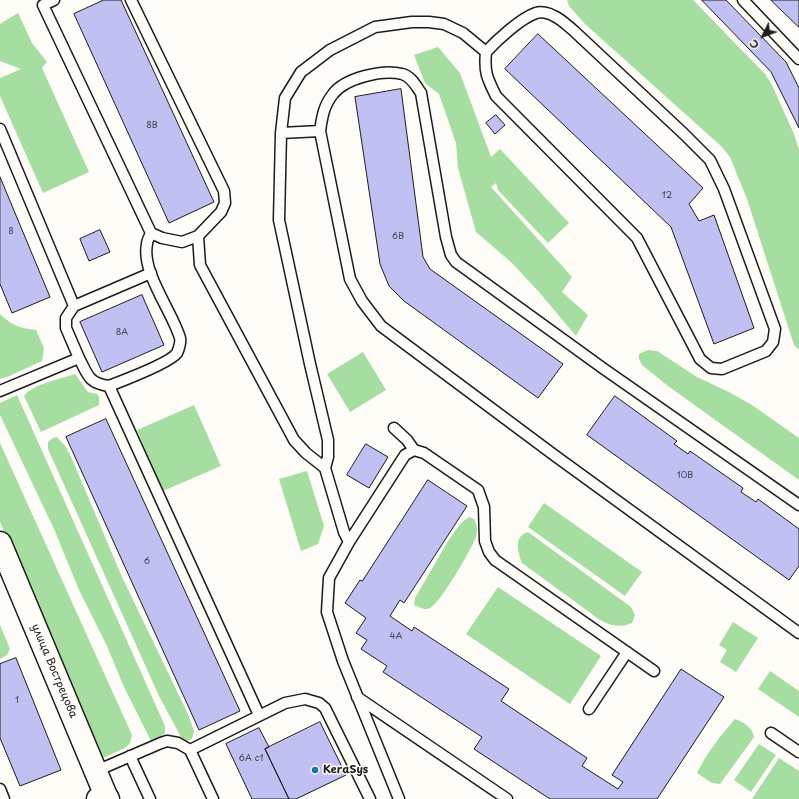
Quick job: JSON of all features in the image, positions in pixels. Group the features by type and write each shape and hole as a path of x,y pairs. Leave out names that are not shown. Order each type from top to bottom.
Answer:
{"street":[{"name":"улица Вострецова","path":"0,543 96,771 104,798"}],"lane":[{"path":"54,0 43,5 151,233 162,238 182,242 198,236 220,212 225,203 224,191 131,0"},
{"path":"743,0 799,59"},
{"path":"536,13 546,13 556,16 673,123 710,160 724,189 775,329 773,342 766,351 722,369 711,368 700,359 637,238 496,96 488,80 485,65 486,52 498,40 524,20 536,13"},
{"path":"349,542 344,532 325,468 328,457 328,440 279,220 281,133 284,98 301,72 330,50 375,27 412,22 444,24 463,33 486,52"},
{"path":"799,505 604,369 456,262 451,255 446,237 421,93 412,80 403,74 384,73 352,80 339,87 332,94 323,111 320,131 350,279 362,301 381,326 799,633"},
{"path":"0,129 74,306"},
{"path":"281,133 320,131"},
{"path":"151,233 147,244 147,261 180,340 177,352 171,358 131,378 109,386 97,384 89,377 79,358 66,328 66,318 74,306 151,273"},
{"path":"198,236 200,265 294,440 306,453 325,468"},
{"path":"0,391 79,358"},
{"path":"109,386 258,715"},
{"path":"394,428 414,450 424,453 478,490 484,507 485,541 489,552 496,560 654,671"},
{"path":"399,799 356,697 327,612 329,578 349,542 406,455 414,450"},
{"path":"588,709 627,652"},
{"path":"356,697 507,799"},
{"path":"190,750 258,715 285,703 305,698 319,703 325,708 370,799"},
{"path":"771,733 799,752"},
{"path":"96,771 167,741 178,744 190,750 213,799"},
{"path":"130,756 150,799"},
{"path":"0,789 4,799"}],"green space":[{"path":"567,0 693,0 765,74 772,85 794,134 799,150 799,350 794,345 747,199 730,157 721,146 585,24 569,6"},
{"path":"18,13 32,43 47,62 42,68 89,172 43,193 0,96 0,78 21,69 0,61 0,24"},
{"path":"438,47 460,73 491,157 500,149 569,223 548,243 498,190 496,183 491,187 572,277 562,292 588,315 576,336 512,263 476,232 458,168 456,143 439,94 425,83 414,55"},
{"path":"0,314 16,326 36,330 44,348 42,361 0,379"},
{"path":"649,350 657,351 697,377 752,405 799,438 799,480 668,386 642,365 639,359 639,354"},
{"path":"363,352 386,390 350,412 327,374"},
{"path":"75,374 88,392 97,394 99,397 99,405 41,432 24,396 33,388 47,382"},
{"path":"17,395 165,726 165,733 157,740 151,741 124,687 107,646 79,590 54,529 0,415 0,403"},
{"path":"194,405 221,466 163,491 137,430"},
{"path":"57,437 66,447 72,459 122,577 188,714 194,731 192,739 186,741 182,739 159,696 48,449 48,442"},
{"path":"0,443 132,735 130,743 125,748 105,757 100,756 0,522"},
{"path":"307,471 324,526 318,544 301,551 279,479"},
{"path":"544,503 642,572 625,596 528,527"},
{"path":"469,517 475,521 477,534 473,544 455,575 435,604 430,608 424,609 414,605 415,598 448,541 461,523"},
{"path":"528,532 631,607 635,615 632,623 616,626 600,620 522,563 518,549 518,541 523,534"},
{"path":"498,587 601,656 570,704 466,634"},
{"path":"733,622 758,638 736,672 720,662 727,650 719,645"},
{"path":"0,625 10,649 7,655 0,659"},
{"path":"770,671 799,691 799,717 758,689"},
{"path":"735,719 747,725 754,737 720,784 712,783 697,773 714,745"},
{"path":"759,744 776,755 751,792 734,780"},
{"path":"779,758 799,771 799,799 752,799"}],"building":[{"path":"104,0 121,0 214,202 169,223 74,14"},
{"path":"702,0 726,0 786,62 799,88 799,128 771,72"},
{"path":"771,0 799,0 799,27"},
{"path":"538,34 703,188 689,204 699,221 714,215 754,328 714,344 671,227 505,69"},
{"path":"401,89 423,257 430,269 563,364 538,398 404,301 389,286 380,264 355,97"},
{"path":"496,115 505,125 495,134 486,123"},
{"path":"0,177 50,297 12,313 0,284"},
{"path":"100,230 110,252 89,261 80,239"},
{"path":"142,295 164,345 102,372 80,322"},
{"path":"615,396 677,441 674,444 688,454 690,451 743,488 741,492 756,502 758,499 799,529 799,566 789,580 587,435"},
{"path":"106,419 240,711 199,730 66,437"},
{"path":"366,444 388,457 369,488 347,475"},
{"path":"428,480 467,506 404,603 400,600 390,616 412,631 414,627 509,689 501,701 587,758 582,766 618,789 623,782 612,775 681,669 724,697 657,799 550,799 474,749 482,737 383,672 387,666 361,649 367,640 356,633 366,618 345,603 360,580 362,581"},
{"path":"16,658 61,770 20,786 0,738 0,664"},
{"path":"320,722 346,775 296,799 289,799 265,749"},
{"path":"259,728 269,747 265,749 289,799 252,799 226,744"}],"place":[{"name":"KeraSys","path":"315,770"}]}
